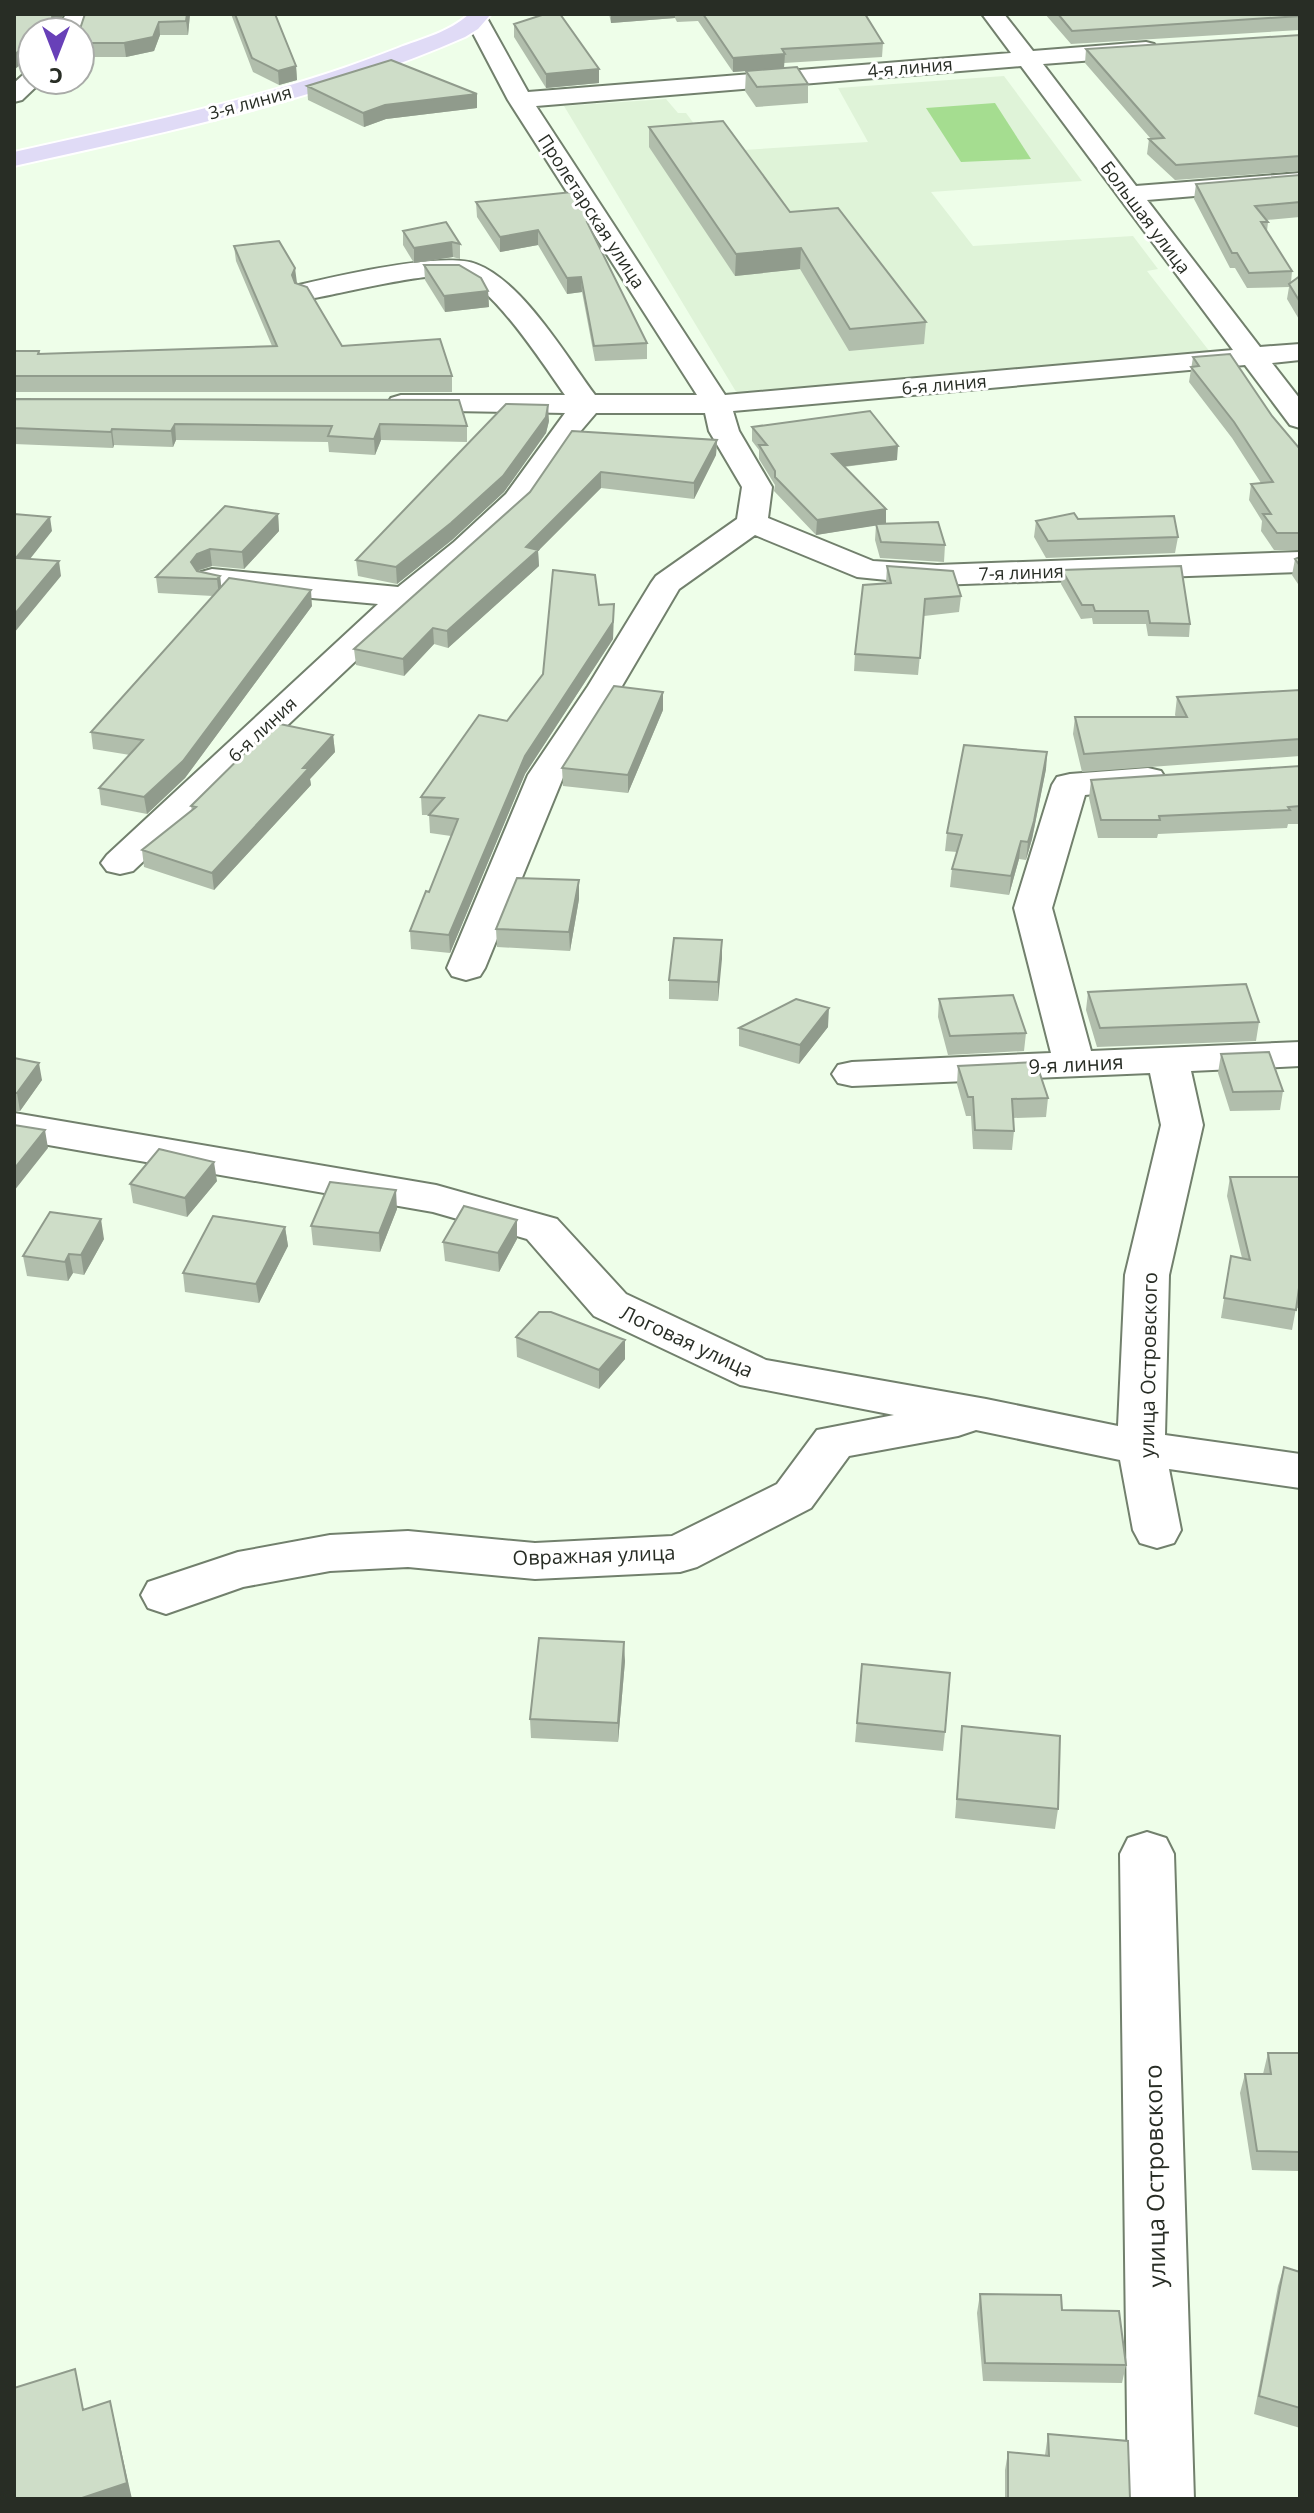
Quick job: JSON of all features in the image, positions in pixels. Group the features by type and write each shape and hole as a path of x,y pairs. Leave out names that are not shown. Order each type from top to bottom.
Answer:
{"main road":[{"name":"3-я линия","path":"14,159 295,90 406,53 479,17"}],"street":[{"name":"Большая улица","path":"993,14 1300,419"},
{"name":"Пролетарская улица","path":"479,17 520,100 717,404"},
{"name":"4-я линия","path":"520,100 1164,48"},
{"path":"1129,194 1300,180"},
{"path":"309,291 443,269 466,269 495,286 587,405"},
{"name":"6-я линия","path":"369,404 717,404 1300,352"},
{"path":"466,968 546,775 605,686 667,583 752,523 757,487 724,431 717,404"},
{"name":"6-я линия","path":"120,863 405,597 465,549 517,500 562,434 587,405"},
{"name":"7-я линия","path":"752,523 868,570 937,575 1300,562"},
{"path":"212,579 405,597"},
{"path":"1074,1065 1033,908 1070,785 1177,778"},
{"name":"9-я линия","path":"852,1074 1300,1054"},
{"name":"улица Островского","path":"1157,1530 1141,1448 1147,1275 1182,1125 1168,1060"},
{"name":"Логовая улица","path":"14,1126 436,1199 542,1229 610,1305 756,1374 986,1415 1141,1448 1300,1471"},
{"name":"Овражная улица","path":"166,1595 238,1570 330,1553 408,1549 535,1561 680,1554 794,1496 834,1442 986,1415"},
{"name":"улица Островского","path":"1147,1854 1161,2499"}],"shaded area":[{"path":"1004,76 1082,181 931,192 973,246 1133,236 1158,269 1147,271 1210,352 738,395 564,106 666,99 678,113 686,113 707,141 743,150 868,142 838,88"}],"green space":[{"path":"995,103 1031,159 961,162 926,108"}],"building":[{"path":"14,14 54,14 16,16 14,55"},
{"path":"187,14 186,21 159,22 153,37 124,43 96,43 96,16 84,16"},
{"path":"235,14 275,14 296,66 278,71 252,58"},
{"path":"545,14 560,14 599,69 546,74 514,24"},
{"path":"703,14 865,14 883,43 782,49 785,54 733,58"},
{"path":"1058,14 1300,14 1300,16 1072,31"},
{"path":"1300,35 1300,156 1176,165 1149,139 1164,138 1086,49"},
{"path":"391,60 477,94 385,105 363,113 307,86"},
{"path":"797,67 808,84 757,87 746,71"},
{"path":"723,121 790,212 838,208 926,322 850,329 801,248 736,254 649,127"},
{"path":"1300,175 1300,202 1255,206 1268,222 1261,222 1292,271 1249,273 1237,253 1232,253 1196,184"},
{"path":"572,192 591,221 587,222 647,343 594,346 581,277 567,278 538,230 500,237 476,202"},
{"path":"446,222 460,244 452,242 414,248 403,231"},
{"path":"279,241 295,268 292,275 295,283 307,287 342,346 440,339 452,376 14,376 14,351 39,351 38,354 277,346 234,246"},
{"path":"424,265 459,265 481,278 488,291 444,296"},
{"path":"1300,276 1300,302 1289,284"},
{"path":"1230,354 1272,416 1300,449 1300,533 1277,533 1263,514 1271,514 1251,484 1273,482 1234,422 1191,367 1199,366 1193,357"},
{"path":"14,399 459,400 467,426 380,424 374,439 328,436 332,426 175,424 171,431 112,429 111,432 14,428"},
{"path":"506,404 548,405 546,417 503,476 396,567 356,560"},
{"path":"870,411 898,446 832,454 886,509 817,520 775,477 775,471 759,445 767,445 752,427"},
{"path":"572,431 717,440 694,483 601,472 526,547 538,550 447,631 433,628 403,659 354,649 530,492"},
{"path":"225,506 278,514 242,552 210,549 197,554 191,562 197,571 220,576 217,579 156,577"},
{"path":"1074,513 1078,519 1174,516 1178,537 1048,541 1036,521"},
{"path":"14,514 50,517 16,558 59,561 14,615"},
{"path":"938,522 945,545 881,542 876,524"},
{"path":"887,566 953,571 961,596 925,599 920,658 855,654 863,585 891,583"},
{"path":"1181,566 1190,624 1150,623 1148,611 1095,611 1093,605 1082,605 1062,570"},
{"path":"553,570 595,575 599,605 614,604 613,622 525,756 449,935 410,931 458,819 429,815 444,798 421,797 479,715 507,721 543,674"},
{"path":"229,578 311,590 183,761 144,797 99,788 143,740 91,732"},
{"path":"614,686 663,692 628,775 562,768"},
{"path":"1300,690 1300,739 1084,754 1075,717 1187,717 1177,697"},
{"path":"275,723 333,735 303,768 309,768 212,873 142,850 196,807 191,806"},
{"path":"964,745 1047,752 1028,842 1021,841 1011,876 952,869 962,835 947,833"},
{"path":"1300,766 1300,806 1288,807 1290,810 1159,816 1160,820 1101,820 1091,780"},
{"path":"517,878 579,880 569,932 496,929"},
{"path":"674,938 722,940 718,982 669,980"},
{"path":"1246,984 1259,1022 1100,1028 1088,992"},
{"path":"1013,995 1026,1033 950,1036 939,999"},
{"path":"796,999 829,1008 800,1045 739,1028"},
{"path":"1269,1052 1283,1091 1233,1092 1221,1054"},
{"path":"14,1058 39,1063 17,1093 14,1093"},
{"path":"1036,1062 1048,1098 1012,1099 1014,1131 975,1130 973,1097 968,1097 958,1066"},
{"path":"14,1125 45,1130 14,1169"},
{"path":"159,1149 214,1162 185,1198 130,1184"},
{"path":"1230,1177 1300,1177 1300,1288 1296,1310 1224,1298 1231,1256 1250,1260"},
{"path":"330,1182 396,1190 379,1233 311,1226"},
{"path":"464,1206 517,1220 498,1253 443,1242"},
{"path":"50,1212 101,1219 81,1255 69,1254 65,1262 23,1256"},
{"path":"213,1216 285,1227 256,1284 183,1273"},
{"path":"539,1312 551,1312 625,1340 599,1370 516,1337"},
{"path":"539,1638 624,1642 618,1723 530,1719"},
{"path":"862,1664 950,1673 945,1732 857,1723"},
{"path":"962,1726 1060,1736 1058,1809 957,1799"},
{"path":"1268,2053 1300,2053 1300,2152 1257,2151 1245,2074 1271,2074"},
{"path":"1284,2267 1300,2272 1300,2408 1259,2396"},
{"path":"980,2294 1061,2295 1062,2310 1119,2311 1126,2365 985,2363"},
{"path":"75,2369 83,2410 110,2401 127,2483 79,2499 14,2499 14,2388"},
{"path":"1048,2434 1128,2441 1130,2499 1008,2499 1008,2452 1049,2456"}]}
